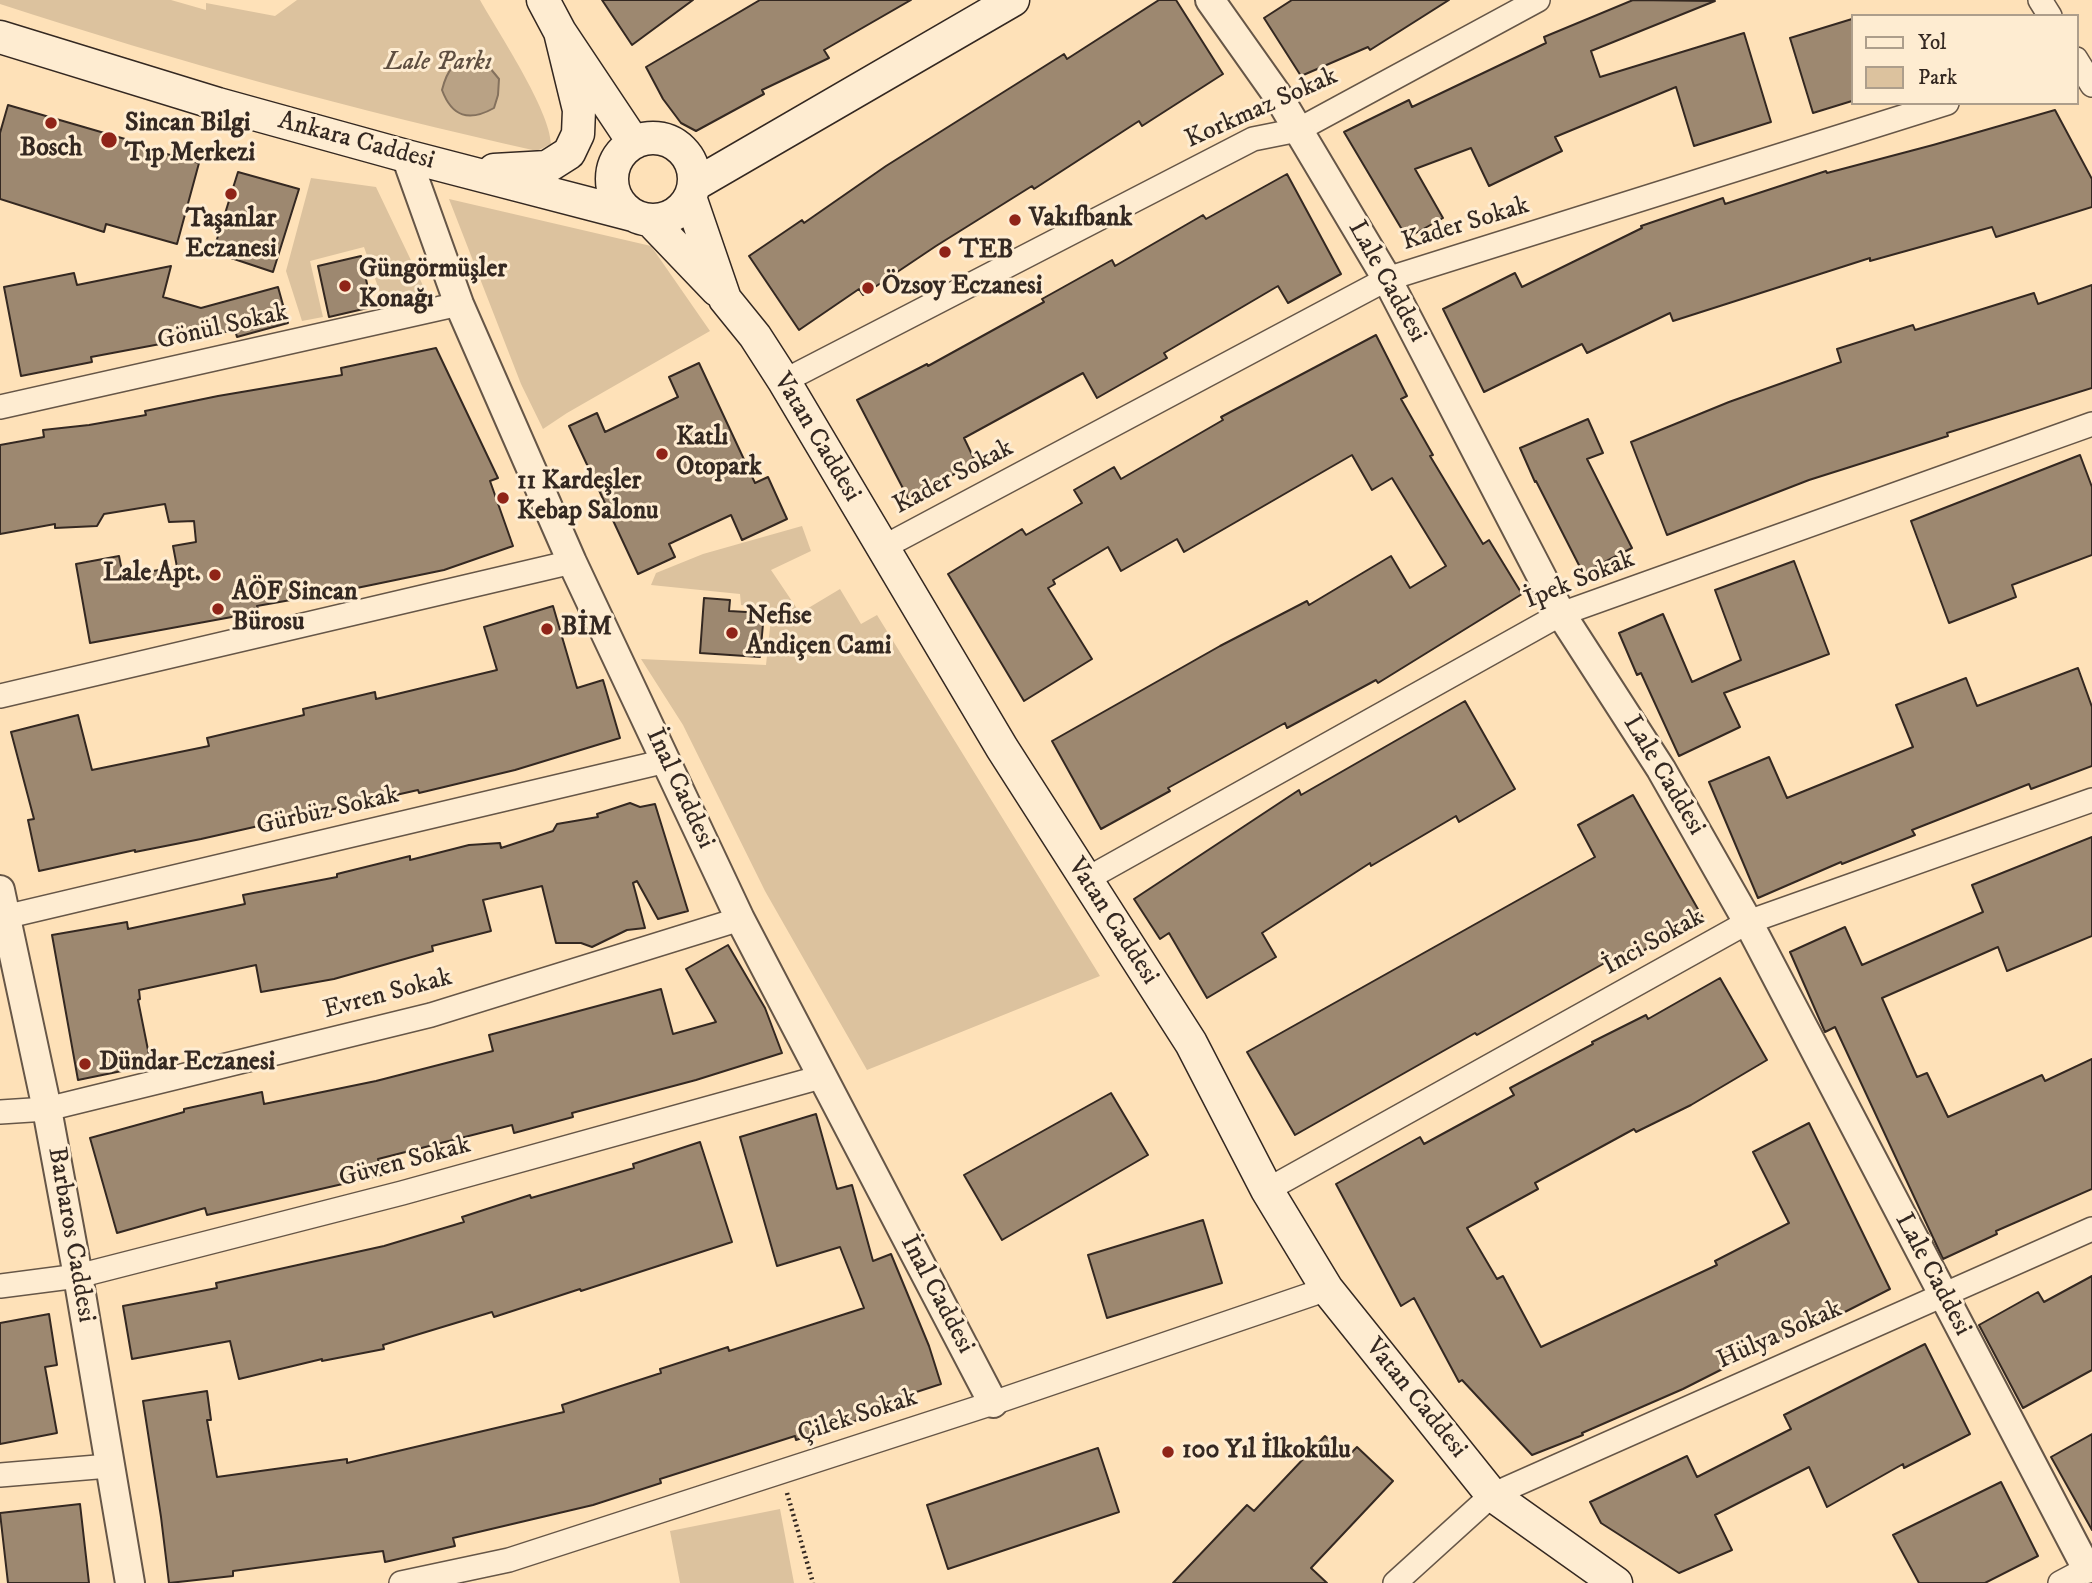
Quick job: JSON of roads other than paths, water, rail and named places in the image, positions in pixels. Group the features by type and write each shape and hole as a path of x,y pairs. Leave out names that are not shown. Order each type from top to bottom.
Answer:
{"main road":[{"path":"542,0 560,32 634,143"},
{"path":"692,191 1013,0"},
{"path":"461,171 547,167 569,153 578,134 579,110 560,32"},
{"name":"Ankara Caddesi","path":"0,37 218,104 642,218"},
{"path":"642,218 674,215 683,207 692,191 694,172 689,159 681,149 659,138 646,138 634,143 616,160 612,185 616,197 623,207 642,218 725,299"},
{"name":"Vatan Caddesi","path":"692,191 725,299 755,336 784,381 1002,748 1191,1043 1268,1190 1327,1289 1492,1495 1616,1583"}],"street":[{"name":"Lale Caddesi","path":"1210,0 1278,96 1387,279 1561,614 1661,769 1748,922 1942,1294 2090,1568"},
{"name":"Korkmaz Sokak","path":"784,381 1253,138 1298,130 1538,0"},
{"path":"2081,61 2092,85"},
{"name":"Kader Sokak","path":"881,548 1387,279 1941,105"},
{"name":"İnal Caddesi","path":"406,156 459,304 572,562 740,919 993,1403"},
{"name":"Gönül Sokak","path":"0,407 459,304"},
{"name":"İpek Sokak","path":"1085,880 1561,614 2092,424"},
{"path":"0,696 572,562"},
{"name":"Gürbüz Sokak","path":"2,918 666,761"},
{"name":"İnci Sokak","path":"1268,1190 1748,922 2092,800"},
{"name":"Barbaros Caddesi","path":"0,890 2,918 47,1109 130,1583"},
{"name":"Evren Sokak","path":"0,1112 47,1109 431,1015 740,919"},
{"name":"Güven Sokak","path":"0,1286 78,1276 415,1190 821,1077"},
{"name":"Hülya Sokak","path":"1395,1583 1492,1495 2092,1229"},
{"name":"Çilek Sokak","path":"401,1583 509,1560 993,1403 1327,1289"},
{"path":"0,1475 108,1465"},
{"path":"2060,1583 2090,1568"}],"place":[{"name":"Bosch","path":"51,123"},
{"name":"Sincan Bilgi Tıp Merkezi","path":"109,140"},
{"name":"Taşanlar Eczanesi","path":"231,194"},
{"name":"Vakıfbank","path":"1015,220"},
{"name":"TEB","path":"945,252"},
{"name":"Güngörmüşler Konağı","path":"345,286"},
{"name":"Özsoy Eczanesi","path":"868,288"},
{"name":"Katlı Otopark","path":"662,454"},
{"name":"11 Kardeşler Kebap Salonu","path":"503,498"},
{"name":"Lale Apt.","path":"215,575"},
{"name":"AÖF Sincan Bürosu","path":"218,609"},
{"name":"BİM","path":"547,629"},
{"name":"Nefise Andiçen Cami","path":"732,633"},
{"name":"Dündar Eczanesi","path":"85,1064"},
{"name":"100 Yıl İlkokulu","path":"1168,1452"}],"park label":[{"name":"Lale Parkı","path":"438,64"}]}
